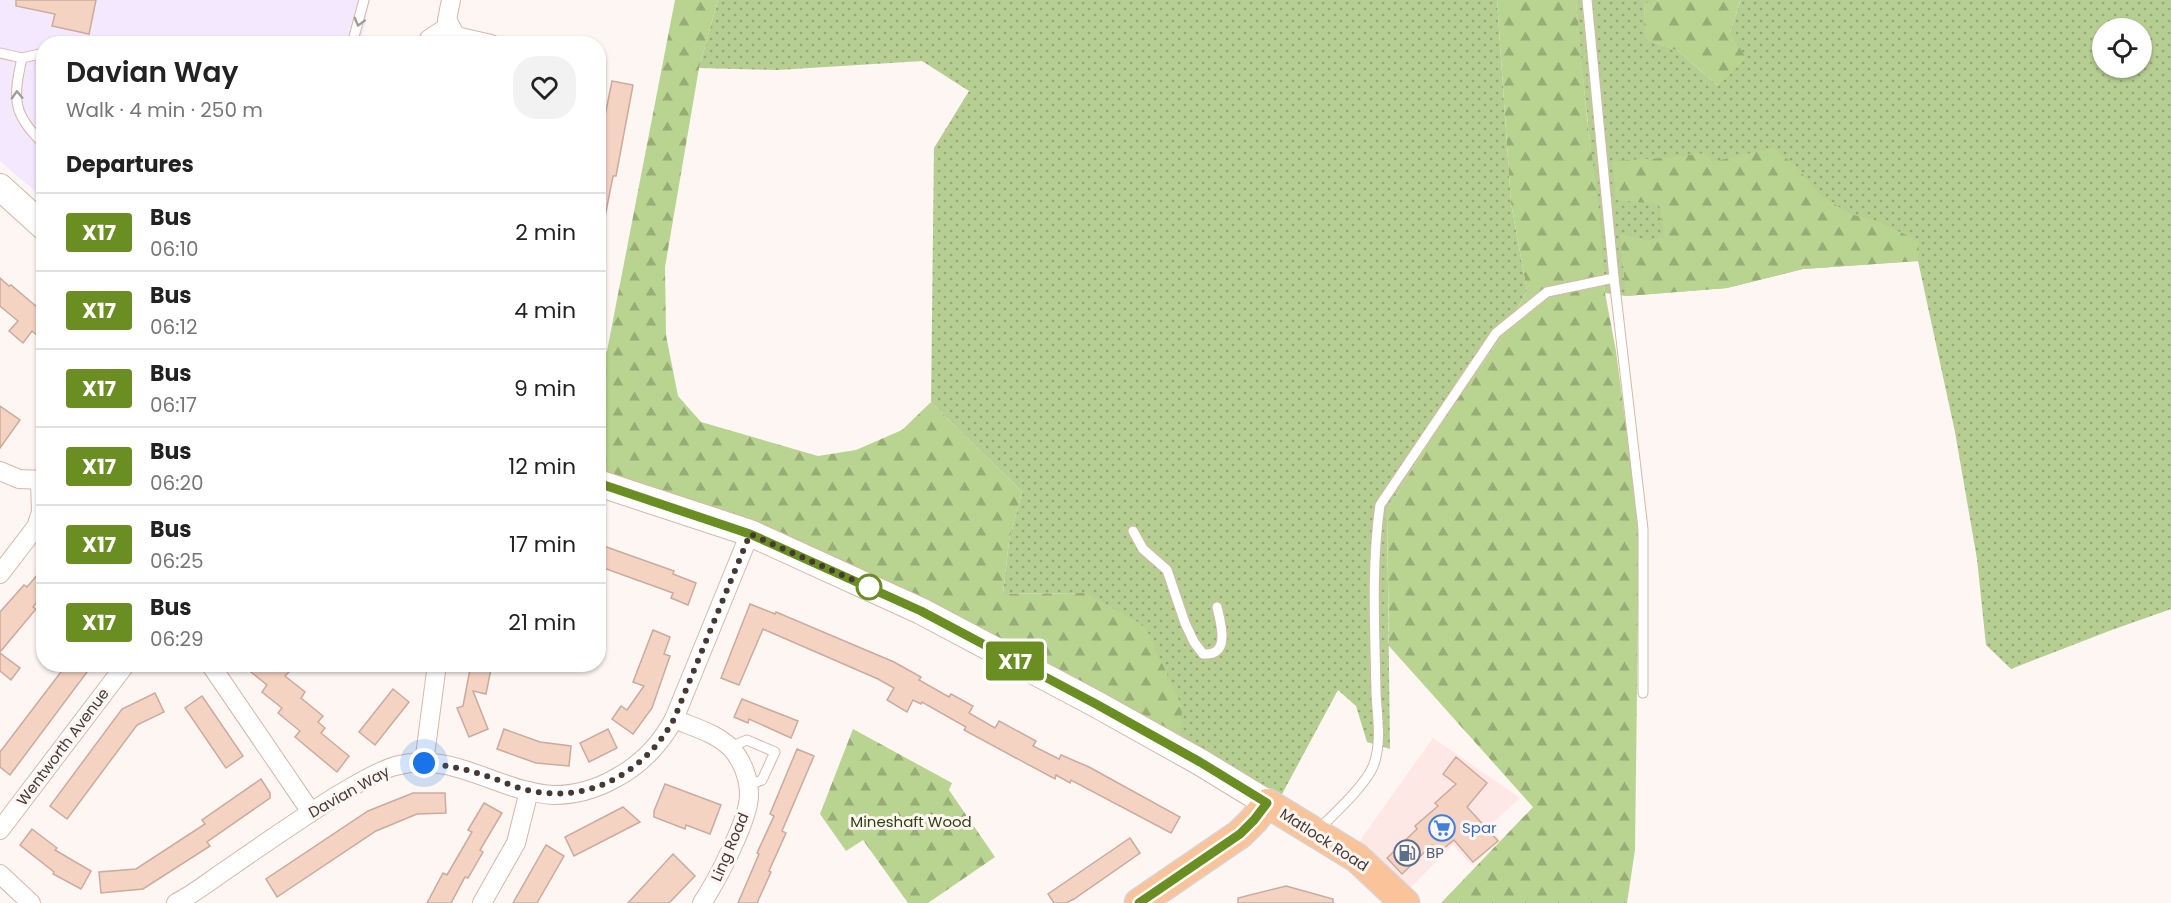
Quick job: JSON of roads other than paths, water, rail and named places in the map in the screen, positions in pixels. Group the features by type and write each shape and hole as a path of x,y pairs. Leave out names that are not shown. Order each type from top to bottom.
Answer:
{"main road":[{"name":"Matlock Road","path":"1267,803 1356,858 1405,903"},
{"path":"1139,903 1240,834 1267,803"}],"street":[{"path":"451,0 447,20 456,36"},
{"path":"434,36 450,25"},
{"path":"0,187 36,220"},
{"path":"0,471 19,479 36,480"},
{"path":"606,486 750,534 921,611 1105,709 1200,762 1267,803"},
{"path":"0,574 36,527"},
{"name":"Davian Way","path":"182,902 311,812 377,774 396,766 424,763 451,765 529,791 553,795 576,793 600,786 641,763 666,734 674,719 750,534"},
{"name":"Wentworth Avenue","path":"0,830 120,672"},
{"path":"215,672 311,812"},
{"path":"424,763 436,672"},
{"name":"Ling Road","path":"674,719 713,735 730,747 740,760 749,785 750,797 744,818 716,883 702,903"},
{"path":"482,903 516,843 529,791"},
{"path":"0,874 31,903"}],"lane":[{"path":"354,36 364,0"},
{"path":"1587,0 1614,278 1643,529 1643,693"},
{"path":"0,53 22,58 36,55"},
{"path":"22,58 15,90 17,106 27,126 36,136"},
{"path":"1316,832 1347,801 1374,766 1380,736 1376,695 1375,538 1380,505 1496,333 1547,292 1614,278"},
{"path":"1133,531 1143,549 1167,570 1185,623 1203,654 1211,655 1218,651 1222,642 1222,627 1217,607"},
{"path":"730,747 747,740 775,752 762,780 749,785"}],"place":[{"name":"Spar","path":"1442,828"},
{"name":"BP","path":"1407,853"}],"park label":[{"name":"Mineshaft Wood","path":"911,822"}]}
